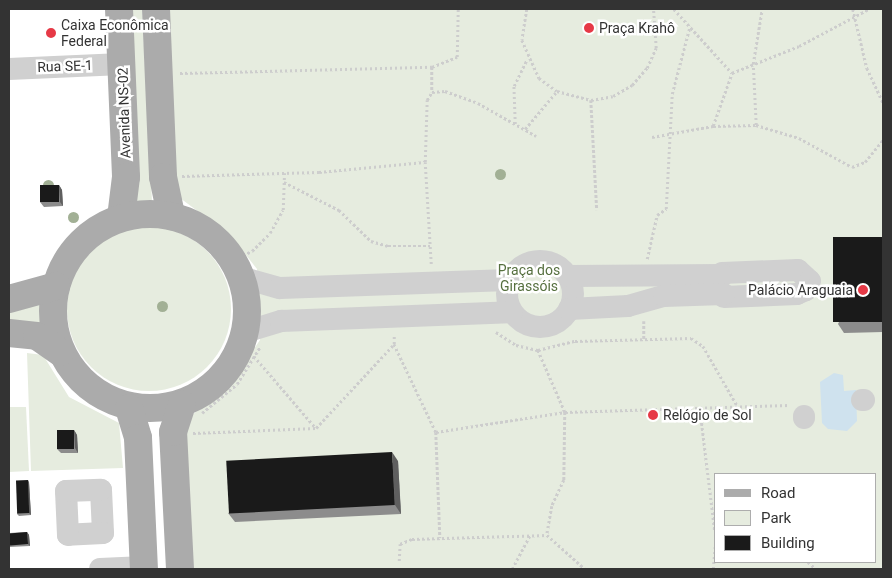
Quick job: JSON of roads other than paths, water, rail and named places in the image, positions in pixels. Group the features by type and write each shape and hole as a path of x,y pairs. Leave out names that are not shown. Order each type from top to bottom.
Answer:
{"main road":[{"name":"Avenida NS-02","path":"119,9 126,178 121,218"},
{"path":"156,9 163,177 171,216"},
{"path":"60,352 53,318 56,286 73,250 94,231 121,218 171,216 197,225 239,269 254,344 197,397 190,416 173,432 180,569"},
{"path":"9,300 56,286"},
{"path":"9,333 37,336 60,352 88,386 129,408 160,409 190,416"},
{"path":"129,408 138,438 144,568"}],"street":[{"name":"Rua SE-1","path":"9,69 122,64"},
{"path":"539,260 555,264 568,276 573,292 569,309 559,321 544,327 527,324 512,312 506,295 509,280 523,264 539,260"},
{"path":"239,269 280,288 509,280"},
{"path":"568,276 643,278 723,285 664,296 628,306 569,309"},
{"path":"254,344 281,321 512,312"},
{"path":"100,569 144,568"}],"water":[{"path":"834,373 843,375 844,391 856,390 857,421 847,431 828,429 822,423 820,382"}],"place":[{"name":"Praça Krahô","path":"589,28"},
{"name":"Caixa Econômica Federal","path":"51,33"},
{"name":"Palácio Araguaia","path":"863,290"},
{"name":"Relógio de Sol","path":"653,415"}],"park label":[{"name":"Praça dos Girassóis","path":"529,278"}]}
